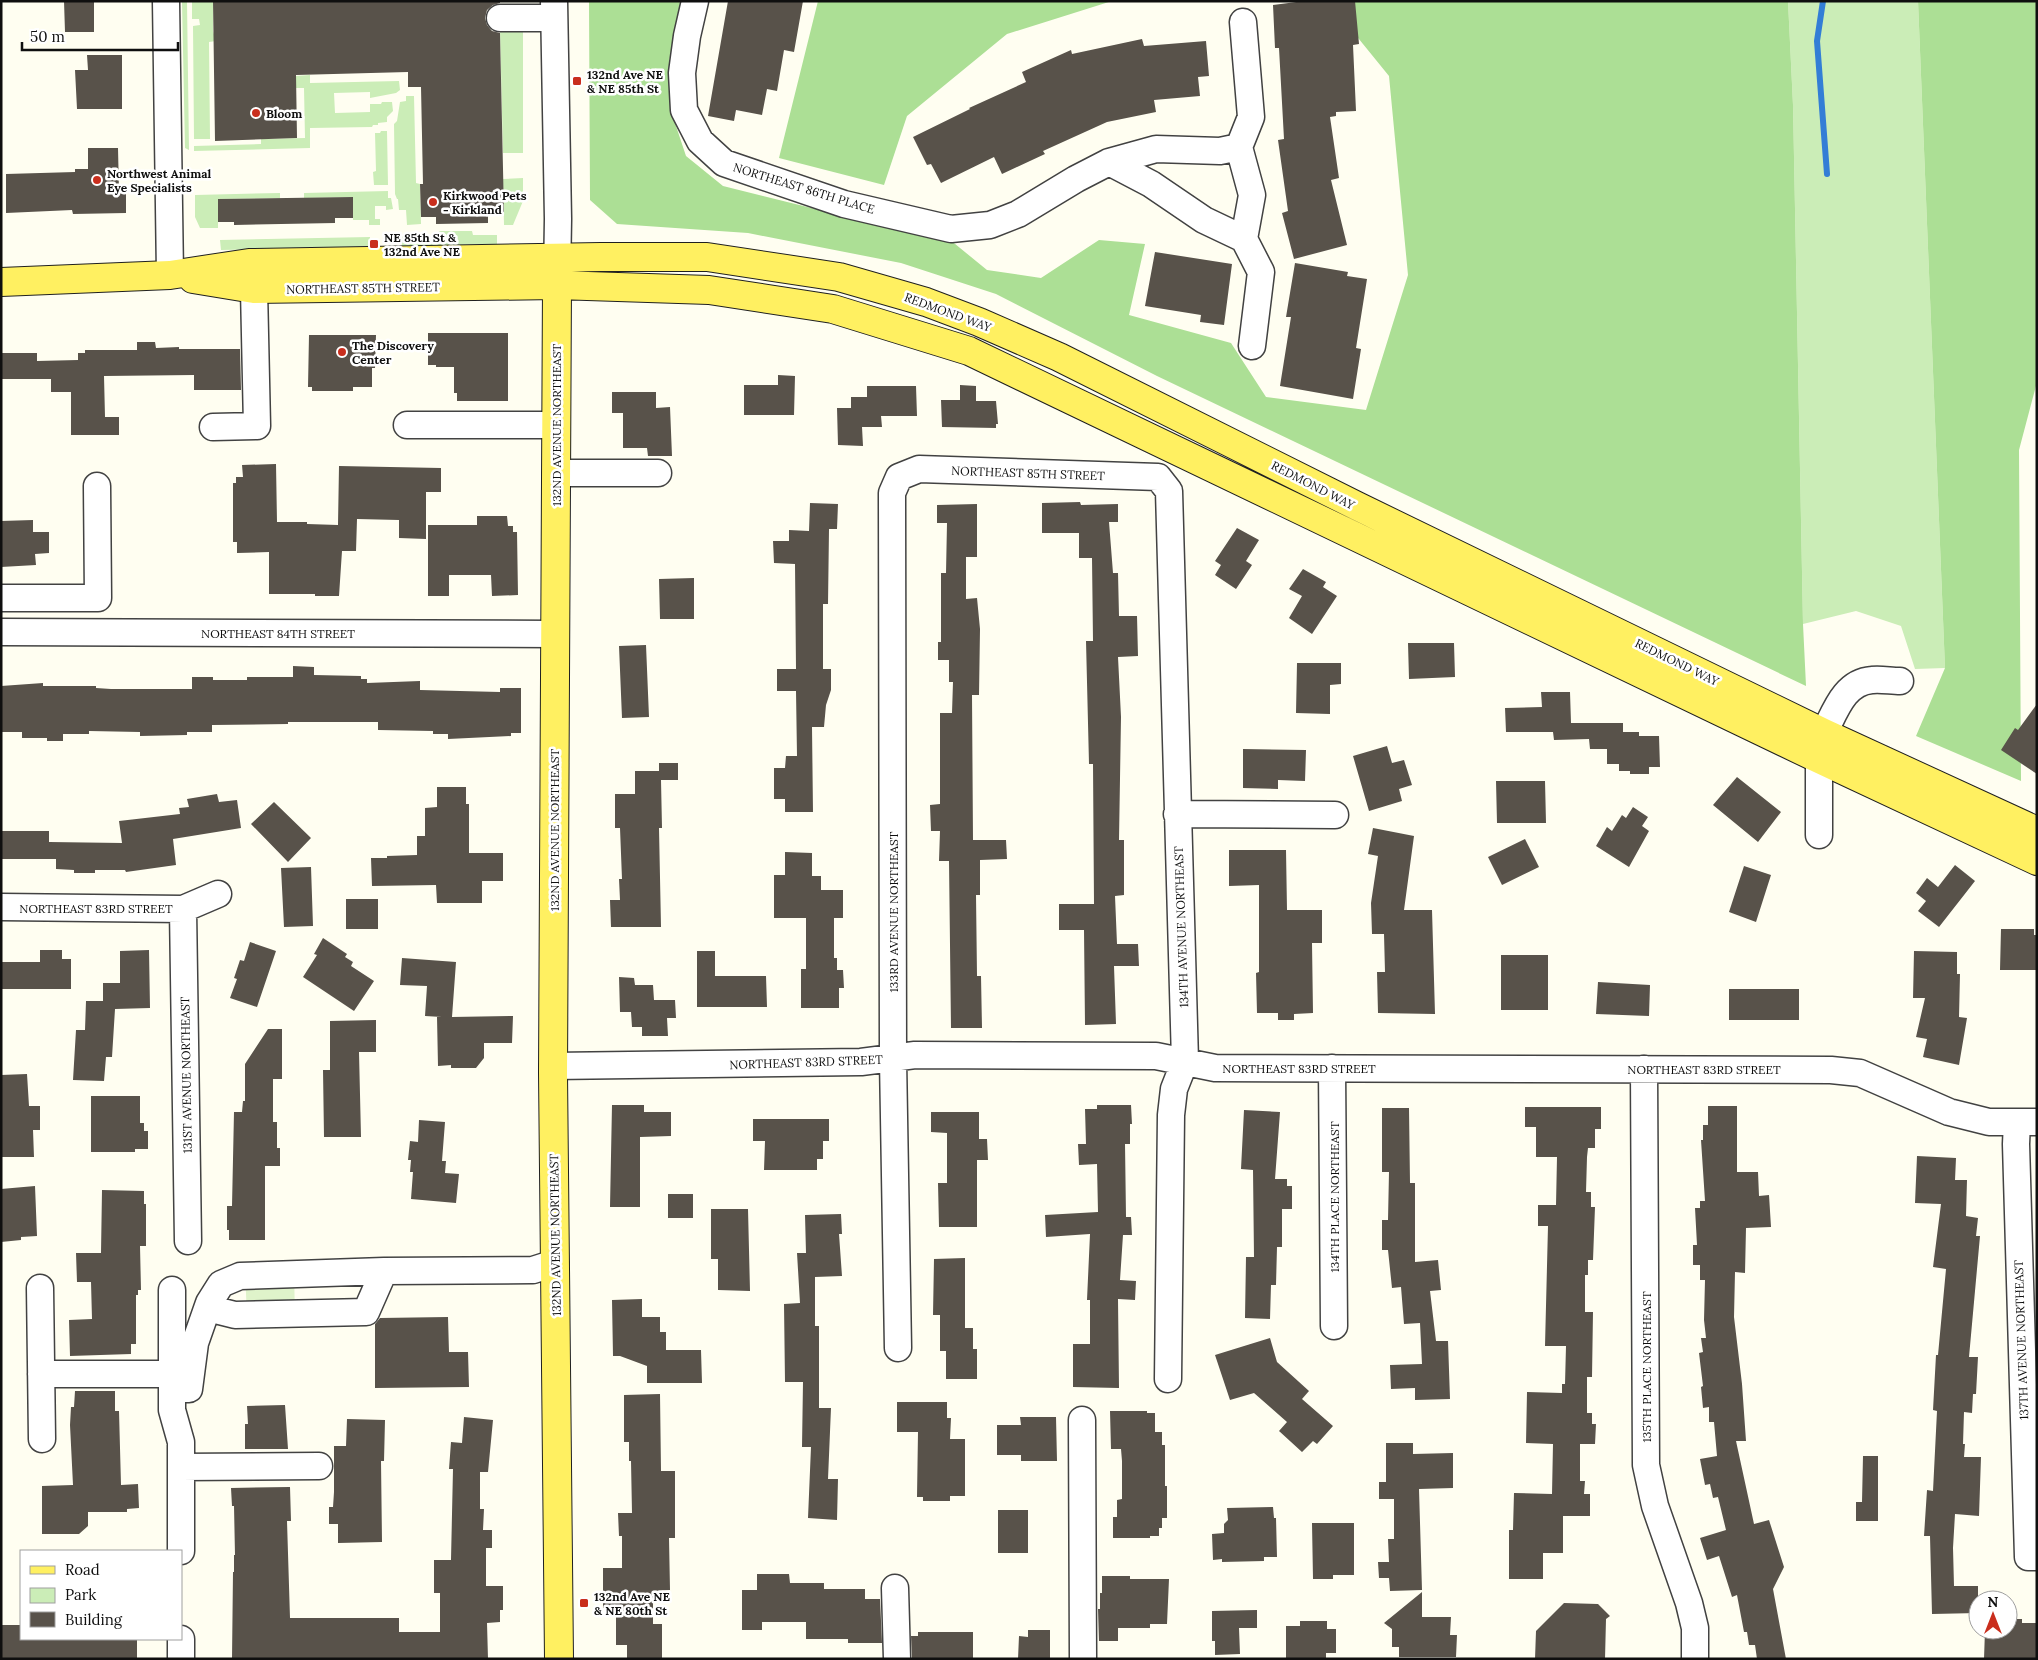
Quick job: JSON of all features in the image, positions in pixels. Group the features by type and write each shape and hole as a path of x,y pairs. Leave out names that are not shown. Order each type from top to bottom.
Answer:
{"main road":[{"name":"NORTHEAST 85TH STREET","path":"1,282 170,274 249,263 557,271"},
{"name":"NORTHEAST 85TH STREET","path":"170,274 254,289 557,271"},
{"name":"132ND AVENUE NORTHEAST","path":"557,271 553,1066 559,1659"},
{"name":"REDMOND WAY","path":"557,271 709,290 833,309 969,351 1822,746 2037,831"},
{"name":"REDMOND WAY","path":"1822,746 2037,861"}],"street":[{"path":"166,1 170,274"},
{"name":"NORTHEAST 86TH PLACE","path":"695,1 687,36 682,73 684,110 700,141 724,163 844,204 951,229 990,225 1018,214 1076,179 1109,162 1156,149 1220,151 1238,147"},
{"path":"500,18 554,10"},
{"name":"132ND AVENUE NORTHEAST","path":"554,10 557,271"},
{"path":"1243,22 1250,117 1238,147 1252,195 1244,239"},
{"path":"1109,162 1151,184 1204,220 1244,239 1261,272 1252,346"},
{"path":"213,427 256,426 254,289"},
{"path":"407,425 556,425"},
{"name":"NORTHEAST 85TH STREET","path":"899,477 919,469 1158,477"},
{"path":"556,473 658,473"},
{"name":"133RD AVENUE NORTHEAST","path":"898,1348 893,1059 892,493 899,477"},
{"name":"134TH AVENUE NORTHEAST","path":"1158,477 1169,491 1185,1061 1174,1089 1171,1115 1168,1379"},
{"path":"1,598 98,598 97,486"},
{"name":"NORTHEAST 84TH STREET","path":"1,632 555,634"},
{"path":"1818,835 1822,746 1843,696 1858,683 1872,680 1900,681"},
{"path":"1177,814 1335,814"},
{"name":"NORTHEAST 83RD STREET","path":"1,907 183,909 218,894"},
{"name":"131ST AVENUE NORTHEAST","path":"183,909 188,1241"},
{"name":"NORTHEAST 83RD STREET","path":"553,1066 861,1062 915,1055 1156,1056 1215,1068 1831,1070 1860,1073 1949,1112 1989,1122 2027,1122"},
{"name":"134TH PLACE NORTHEAST","path":"1332,1068 1334,1326"},
{"name":"135TH PLACE NORTHEAST","path":"1644,1068 1646,1465 1655,1506 1695,1628 1695,1659"},
{"name":"137TH AVENUE NORTHEAST","path":"2027,1122 2016,1144 2029,1338 2032,1557"},
{"path":"180,1550 181,1442 172,1410 209,1303 221,1284 240,1276 384,1271 533,1270 555,1263"},
{"path":"209,1303 219,1311 235,1314 366,1312 384,1271"},
{"path":"40,1288 42,1439"},
{"path":"172,1290 181,1382"},
{"path":"41,1374 181,1382"},
{"path":"1082,1420 1083,1659"},
{"path":"181,1467 319,1466"},
{"path":"894,1588 897,1659"},
{"path":"181,1640 181,1659"}],"green space":[{"path":"187,1 189,150 185,148 182,2"},
{"path":"192,1 213,1 213,31 216,41 209,42 210,139 194,139 193,26 200,25 199,19 192,19"},
{"path":"589,1 682,1 669,63 673,117 686,156 723,186 888,227 949,239 987,270 1041,278 1099,240 1145,244 1129,315 1231,343 1266,397 1366,410 1408,275 1389,76 1328,1 1788,1 1793,105 1803,624 1806,686 1157,376 996,294 901,263 748,233 617,224 590,200"},
{"path":"818,1 1112,1 1007,34 907,116 884,185 779,158"},
{"path":"1788,1 1918,1 1945,668 1915,669 1901,626 1856,611 1803,624 1793,105"},
{"path":"1918,1 2037,1 2037,382 2019,450 2021,781 1916,736 1945,668"},
{"path":"500,30 523,30 523,153 503,153"},
{"path":"310,75 310,83 399,81 400,90 396,93 370,98 370,92 334,93 335,113 370,112 370,104 381,104 382,102 392,102 393,111 387,117 387,122 378,123 378,125 373,125 372,127 310,128 310,148 194,151 194,146 261,144 261,139 305,138 304,88 296,88 296,76"},
{"path":"406,96 414,96 416,183 420,184 421,224 407,225 406,210 399,210 398,199 395,194 394,124 397,121 400,102 406,101"},
{"path":"381,131 387,131 388,185 374,185 373,172 376,171 375,133 380,133"},
{"path":"523,178 523,201 513,225 504,225 503,179"},
{"path":"388,191 388,198 391,198 393,209 386,210 386,206 375,206 375,219 380,219 380,225 369,225 369,220 353,220 353,197 304,198 304,193"},
{"path":"280,193 280,198 218,199 218,228 200,228 195,217 195,195"},
{"path":"439,231 472,231 473,235 497,235 497,244 402,246 401,236 439,236"},
{"path":"370,237 370,247 221,250 220,240"},
{"path":"245,1269 294,1269 295,1318 247,1318"}],"building":[{"path":"64,1 94,1 94,32 65,32"},
{"name":"Bloom","path":"213,1 500,1 500,3 493,5 487,10 485,18 487,25 492,31 500,33 504,214 488,214 488,223 436,224 436,217 421,217 420,184 423,184 421,87 408,87 408,72 296,75 297,138 215,141"},
{"path":"728,1 803,1 794,52 784,50 777,91 767,89 762,115 736,110 734,121 708,116"},
{"path":"1304,1 1355,1 1359,44 1353,45 1356,111 1336,112 1336,116 1330,117 1339,178 1331,180 1347,245 1294,259 1282,213 1288,211 1278,140 1284,139 1279,48 1275,48 1273,5"},
{"path":"1142,39 1144,46 1206,41 1209,76 1198,77 1200,96 1154,100 1156,112 1107,122 1043,151 1045,154 1002,174 994,157 941,183 931,164 927,165 913,137 969,108 1026,82 1022,72 1071,50 1072,54"},
{"path":"87,55 122,55 122,109 77,109 75,70 88,70"},
{"path":"88,148 118,148 119,192 126,191 126,213 73,214 72,210 6,213 6,174 75,172 75,169 88,169"},
{"path":"353,197 353,218 335,218 335,223 234,225 234,222 218,222 218,199"},
{"path":"1155,252 1232,264 1224,325 1200,322 1201,315 1145,306"},
{"path":"1295,263 1348,272 1347,276 1367,279 1356,348 1361,349 1353,399 1280,386 1291,317 1286,317"},
{"path":"428,333 508,333 508,401 457,401 457,393 454,393 454,367 428,365"},
{"name":"The Discovery Center","path":"309,335 376,335 375,368 372,368 372,387 353,387 353,391 312,391 312,387 308,387"},
{"path":"137,342 155,342 156,348 240,349 241,390 194,390 194,375 104,376 105,417 119,417 119,435 71,435 71,392 51,392 51,379 1,379 1,353 37,353 37,361 78,360 78,353 85,353 85,350 137,350"},
{"path":"778,375 795,376 794,415 744,415 744,385 778,385"},
{"path":"960,385 976,386 976,401 996,401 998,424 996,424 996,428 942,427 941,400 960,400"},
{"path":"867,386 916,386 917,416 881,416 882,427 862,427 863,446 838,445 837,408 851,408 851,397 867,397"},
{"path":"612,392 656,392 656,408 670,407 672,456 648,456 647,448 623,448 623,413 612,413"},
{"path":"276,464 277,522 338,525 339,466 441,468 441,492 426,492 426,539 399,538 399,520 357,519 356,551 342,551 339,596 269,594 269,552 237,553 237,542 233,542 233,483 236,483 236,477 243,477 242,465"},
{"path":"1080,502 1081,505 1118,504 1118,522 1109,522 1113,573 1118,573 1119,616 1137,616 1138,656 1118,657 1121,717 1119,840 1124,840 1124,895 1115,896 1117,944 1138,944 1139,966 1114,966 1116,1024 1085,1025 1084,930 1059,930 1059,904 1094,904 1093,764 1089,764 1086,641 1093,641 1092,558 1079,558 1079,533 1042,533 1042,503"},
{"path":"810,503 838,504 837,529 829,529 828,604 823,604 823,669 831,669 831,690 826,705 824,727 812,727 813,812 785,812 785,799 774,799 774,768 785,768 786,756 797,756 796,691 777,691 777,669 796,669 795,564 774,563 773,541 789,541 789,530 809,531"},
{"path":"977,504 977,557 966,557 966,599 977,598 980,629 979,695 972,695 973,840 1006,840 1007,859 980,860 980,895 976,895 977,976 981,976 982,1028 951,1028 949,861 939,861 940,831 931,831 930,805 940,804 940,713 952,713 953,682 949,682 949,660 938,660 938,642 941,642 941,573 946,573 947,523 937,523 937,505"},
{"path":"477,516 507,516 508,526 513,526 513,532 517,532 518,595 492,596 491,575 449,575 449,596 428,596 428,525 477,525"},
{"path":"33,520 33,532 49,532 49,553 35,554 36,565 1,567 1,521"},
{"path":"1237,528 1259,540 1246,561 1252,565 1236,589 1215,575 1221,565 1215,561"},
{"path":"1303,569 1326,582 1323,587 1337,596 1312,634 1289,618 1302,596 1289,589"},
{"path":"694,578 694,619 660,619 659,579"},
{"path":"1408,643 1454,643 1455,677 1409,679"},
{"path":"646,645 649,717 622,718 619,646"},
{"path":"1297,663 1341,663 1341,684 1330,685 1330,714 1296,713"},
{"path":"293,666 314,667 314,675 361,676 361,679 367,679 367,683 420,681 420,690 500,692 500,688 521,688 521,733 511,733 511,736 448,739 448,734 433,734 433,731 378,730 378,722 288,722 288,724 212,725 212,732 187,732 187,735 140,736 140,732 89,731 89,734 63,734 63,741 47,741 47,738 22,738 22,732 1,732 1,686 43,683 43,686 96,686 96,688 111,689 192,689 192,677 213,677 213,680 247,680 247,677 293,677"},
{"path":"1541,692 1570,692 1571,723 1623,723 1623,732 1639,732 1639,736 1659,736 1660,767 1649,767 1649,774 1630,774 1630,771 1619,771 1619,764 1607,764 1607,749 1590,749 1589,739 1554,740 1553,732 1506,732 1505,708 1542,707"},
{"path":"2037,704 2037,774 2001,750 2015,728 2018,730"},
{"path":"1387,746 1392,763 1404,760 1412,785 1399,789 1402,801 1369,811 1353,756"},
{"path":"1243,749 1306,750 1305,781 1278,780 1278,789 1243,788"},
{"path":"659,763 678,763 678,780 661,780 662,828 659,828 661,927 611,927 610,900 620,900 619,879 622,879 620,828 615,828 615,794 635,794 635,771 659,771"},
{"path":"1737,777 1781,812 1758,842 1713,805"},
{"path":"1496,781 1545,781 1546,823 1497,823"},
{"path":"437,787 466,787 466,804 469,804 469,853 503,853 503,881 482,881 482,903 437,903 436,885 372,886 371,858 417,855 417,836 425,836 425,808 437,807"},
{"path":"217,794 219,802 237,800 241,828 173,839 176,865 126,872 125,870 95,870 95,873 74,873 74,870 56,869 56,859 1,859 1,831 49,831 49,842 122,843 119,821 180,814 179,808 189,807 187,799"},
{"path":"274,802 311,838 288,862 251,824"},
{"path":"1633,807 1648,817 1642,826 1649,831 1629,867 1596,846 1607,827 1612,831 1622,815 1626,818"},
{"path":"1373,828 1414,836 1404,910 1432,910 1435,1014 1378,1013 1377,972 1385,972 1384,934 1372,934 1371,903 1378,856 1368,854"},
{"path":"1525,839 1539,867 1502,885 1488,857"},
{"path":"1229,850 1286,850 1287,910 1322,910 1322,943 1312,943 1313,1013 1294,1014 1294,1020 1278,1020 1278,1013 1257,1013 1256,973 1259,972 1259,885 1229,886"},
{"path":"785,852 812,853 812,876 821,876 821,890 843,890 843,918 834,918 834,958 837,958 837,970 843,970 844,988 839,988 839,1008 801,1008 801,969 806,969 806,918 774,918 774,875 785,875"},
{"path":"1955,865 1975,881 1939,927 1918,911 1926,901 1916,893 1927,878 1938,887"},
{"path":"1744,866 1771,875 1756,922 1729,912"},
{"path":"311,867 313,926 284,927 281,868"},
{"path":"346,899 378,899 378,929 346,929"},
{"path":"2001,929 2034,929 2034,935 2037,935 2037,970 2000,970"},
{"path":"323,938 347,954 345,957 353,962 351,966 374,981 354,1011 303,977 317,955 314,954"},
{"path":"250,942 276,951 257,1007 230,998 237,979 234,978 240,960 244,961"},
{"path":"40,950 62,950 62,959 71,959 71,989 2,989 2,962 40,962"},
{"path":"149,950 150,1008 115,1009 112,1057 106,1057 104,1081 73,1080 76,1030 85,1030 86,1001 103,1001 103,983 120,983 120,951"},
{"path":"697,951 715,951 715,976 766,976 767,1007 697,1007"},
{"path":"1914,951 1957,952 1957,974 1960,974 1959,1017 1967,1018 1959,1065 1923,1057 1927,1039 1916,1037 1925,998 1913,998"},
{"path":"1501,955 1548,955 1548,1010 1501,1010"},
{"path":"402,958 456,962 452,1017 513,1016 512,1043 484,1043 484,1058 476,1068 451,1068 451,1065 438,1066 437,1017 442,1017 425,1016 427,986 400,985"},
{"path":"619,977 634,978 635,985 653,985 654,1000 675,1000 676,1018 667,1018 668,1036 642,1036 642,1027 632,1027 631,1012 620,1012"},
{"path":"1598,982 1650,985 1649,1016 1596,1014"},
{"path":"1729,989 1799,989 1799,1020 1729,1020"},
{"path":"376,1020 376,1052 359,1052 361,1137 324,1137 323,1070 330,1070 330,1021"},
{"path":"268,1029 282,1029 282,1079 273,1079 273,1122 277,1122 277,1148 280,1148 280,1166 265,1166 265,1240 229,1240 227,1206 232,1206 234,1112 242,1112 243,1101 245,1101 245,1064"},
{"path":"27,1074 29,1106 40,1106 40,1130 33,1130 34,1157 1,1157 1,1075"},
{"path":"91,1096 140,1096 140,1123 144,1123 144,1131 148,1131 148,1149 135,1149 135,1152 91,1152"},
{"path":"612,1105 644,1105 644,1112 671,1112 671,1136 640,1137 640,1207 610,1207"},
{"path":"1097,1105 1131,1105 1130,1144 1125,1144 1126,1217 1131,1217 1132,1235 1123,1235 1120,1280 1136,1281 1135,1300 1118,1299 1119,1388 1073,1387 1073,1344 1090,1344 1090,1300 1087,1300 1090,1234 1046,1237 1045,1215 1098,1212 1097,1164 1079,1165 1078,1144 1086,1144 1085,1109 1097,1109"},
{"path":"1708,1106 1737,1106 1737,1172 1758,1172 1759,1196 1769,1195 1771,1227 1746,1228 1745,1273 1735,1272 1734,1317 1742,1384 1746,1441 1736,1441 1754,1524 1769,1520 1784,1567 1773,1589 1786,1659 1757,1659 1755,1645 1749,1645 1747,1632 1744,1632 1737,1595 1732,1597 1719,1556 1707,1560 1700,1538 1726,1530 1718,1497 1713,1498 1710,1484 1705,1485 1700,1459 1717,1456 1714,1422 1709,1422 1709,1407 1703,1408 1701,1387 1703,1386 1699,1353 1703,1352 1701,1338 1706,1338 1704,1320 1705,1280 1700,1280 1700,1265 1693,1265 1693,1245 1697,1245 1695,1208 1700,1208 1700,1201 1705,1201 1701,1140 1703,1140 1703,1125 1708,1125"},
{"path":"1525,1107 1601,1107 1601,1129 1595,1129 1595,1148 1588,1148 1586,1192 1591,1192 1591,1207 1595,1207 1593,1260 1588,1260 1588,1275 1585,1275 1585,1312 1593,1312 1592,1377 1587,1377 1587,1413 1592,1413 1592,1424 1596,1424 1595,1444 1580,1444 1580,1481 1585,1481 1584,1494 1590,1494 1590,1516 1563,1516 1563,1553 1543,1553 1543,1579 1509,1579 1509,1530 1513,1530 1514,1493 1552,1494 1553,1444 1526,1443 1527,1392 1562,1393 1562,1384 1565,1384 1566,1346 1545,1346 1548,1226 1538,1226 1538,1205 1556,1205 1557,1157 1536,1157 1536,1127 1525,1127"},
{"path":"1382,1108 1409,1108 1410,1183 1415,1183 1415,1262 1438,1260 1441,1290 1430,1291 1436,1341 1448,1341 1450,1399 1415,1400 1415,1388 1391,1389 1390,1365 1422,1364 1420,1323 1404,1324 1401,1287 1392,1288 1388,1250 1382,1250 1382,1220 1388,1220 1389,1172 1382,1172"},
{"path":"1244,1110 1280,1112 1275,1179 1287,1179 1287,1186 1292,1186 1292,1209 1282,1209 1282,1247 1277,1247 1276,1285 1271,1285 1270,1319 1245,1318 1246,1257 1254,1257 1253,1170 1241,1169"},
{"path":"931,1112 979,1112 979,1139 987,1139 988,1160 977,1160 977,1227 939,1227 938,1183 947,1183 947,1133 931,1132"},
{"path":"753,1119 829,1119 829,1141 823,1141 823,1159 817,1159 817,1170 764,1170 765,1141 753,1141"},
{"path":"419,1120 445,1122 442,1161 446,1161 445,1173 459,1174 456,1203 411,1199 413,1172 410,1172 411,1160 408,1160 410,1141 418,1142"},
{"path":"1917,1156 1956,1158 1955,1180 1967,1180 1966,1216 1978,1218 1976,1236 1980,1236 1969,1357 1978,1357 1976,1394 1973,1394 1972,1413 1964,1412 1963,1444 1965,1444 1964,1457 1981,1457 1979,1516 1955,1514 1953,1548 1954,1586 1978,1586 1978,1590 1968,1590 1968,1613 1932,1614 1930,1536 1924,1536 1927,1490 1933,1491 1937,1411 1933,1410 1936,1355 1938,1355 1946,1269 1933,1267 1941,1204 1915,1203"},
{"path":"35,1186 37,1236 21,1237 21,1240 1,1242 1,1189"},
{"path":"102,1190 144,1191 144,1204 146,1204 146,1246 140,1246 141,1290 138,1290 138,1295 136,1295 136,1344 131,1344 131,1354 70,1356 69,1320 92,1319 91,1282 77,1282 76,1253 101,1253"},
{"path":"668,1194 693,1194 693,1218 668,1218"},
{"path":"711,1209 748,1209 750,1291 718,1290 718,1259 711,1259"},
{"path":"841,1214 842,1234 839,1234 842,1276 815,1277 815,1326 819,1326 819,1408 831,1408 828,1479 838,1479 837,1520 808,1518 811,1447 802,1447 803,1382 785,1382 784,1304 800,1303 797,1253 806,1253 805,1215"},
{"path":"965,1258 965,1328 973,1328 973,1349 977,1349 977,1379 946,1379 946,1351 940,1351 940,1315 933,1315 934,1259"},
{"path":"642,1299 642,1317 660,1317 660,1332 666,1332 666,1350 701,1350 702,1383 647,1383 647,1366 620,1356 613,1356 612,1300"},
{"path":"448,1317 449,1352 468,1352 469,1387 375,1388 375,1324 380,1318"},
{"path":"1270,1338 1277,1362 1309,1391 1302,1399 1333,1426 1317,1444 1313,1441 1302,1452 1279,1431 1287,1422 1254,1393 1230,1400 1215,1355"},
{"path":"75,1391 115,1391 115,1411 119,1411 121,1485 138,1484 139,1508 127,1509 127,1512 88,1512 88,1526 79,1534 42,1534 42,1486 73,1485 70,1425 71,1407 74,1407"},
{"path":"660,1394 661,1471 675,1471 675,1538 669,1538 670,1590 653,1591 653,1624 662,1624 662,1659 627,1659 627,1645 616,1645 616,1607 603,1608 603,1568 622,1568 622,1536 619,1536 618,1513 632,1513 629,1442 624,1442 624,1395"},
{"path":"897,1402 947,1402 947,1418 951,1418 950,1439 965,1439 965,1496 950,1496 950,1501 923,1501 923,1497 917,1497 918,1432 897,1432"},
{"path":"285,1405 288,1449 245,1449 245,1424 248,1424 247,1406"},
{"path":"1110,1411 1147,1411 1147,1413 1155,1413 1155,1432 1162,1432 1162,1445 1165,1445 1165,1486 1167,1486 1167,1518 1162,1518 1162,1528 1159,1528 1159,1536 1150,1536 1150,1538 1113,1538 1113,1517 1117,1517 1117,1500 1122,1499 1122,1461 1121,1449 1111,1449"},
{"path":"464,1417 493,1420 488,1472 480,1472 480,1509 484,1509 483,1530 492,1530 492,1548 486,1548 486,1586 503,1586 503,1610 500,1610 500,1622 487,1623 488,1659 232,1659 233,1572 235,1555 234,1506 232,1506 231,1488 290,1487 291,1521 287,1521 290,1618 399,1618 399,1632 440,1632 440,1593 434,1593 434,1560 451,1560 453,1469 449,1469 451,1442 462,1443"},
{"path":"1020,1417 1056,1417 1057,1461 1021,1461 1021,1455 997,1455 997,1425 1021,1425"},
{"path":"347,1419 385,1420 384,1461 381,1461 382,1542 338,1543 338,1524 329,1524 329,1507 333,1507 334,1492 334,1446 346,1446"},
{"path":"1386,1443 1413,1443 1413,1454 1453,1453 1453,1488 1419,1489 1422,1590 1390,1591 1389,1578 1379,1578 1378,1562 1389,1562 1388,1539 1394,1539 1394,1499 1379,1499 1379,1482 1386,1482"},
{"path":"1863,1456 1878,1456 1878,1521 1856,1521 1856,1502 1862,1502"},
{"path":"1273,1507 1274,1518 1276,1518 1277,1557 1264,1557 1264,1561 1222,1562 1222,1559 1213,1560 1212,1534 1224,1533 1224,1524 1228,1520 1227,1508"},
{"path":"998,1510 1028,1510 1028,1553 998,1553"},
{"path":"1312,1523 1354,1523 1354,1575 1333,1575 1333,1579 1313,1579"},
{"path":"757,1574 789,1574 790,1583 824,1583 824,1589 865,1589 865,1599 880,1599 882,1643 848,1643 848,1639 806,1639 806,1622 762,1622 762,1630 742,1630 742,1590 757,1590"},
{"path":"1102,1576 1130,1576 1130,1579 1169,1579 1167,1624 1150,1624 1150,1628 1118,1628 1118,1641 1099,1641 1098,1609 1100,1609 1100,1593 1102,1593"},
{"path":"1422,1592 1422,1617 1451,1617 1450,1635 1457,1635 1456,1657 1399,1657 1399,1647 1392,1647 1392,1629 1384,1623"},
{"path":"1564,1603 1598,1604 1610,1616 1606,1619 1605,1659 1535,1659 1536,1631"},
{"path":"1257,1610 1257,1628 1239,1628 1240,1654 1215,1655 1215,1641 1212,1641 1212,1611"},
{"path":"2018,1619 2022,1619 2022,1623 2037,1623 2037,1659 1984,1659 1985,1640 2018,1640"},
{"path":"1300,1621 1327,1621 1327,1629 1336,1629 1336,1653 1326,1653 1326,1659 1286,1659 1286,1626 1300,1626"},
{"path":"1,1625 20,1625 20,1640 137,1640 137,1659 1,1659"},
{"path":"1028,1630 1050,1630 1050,1659 1018,1659 1019,1636 1028,1637"},
{"path":"918,1632 973,1632 973,1659 912,1659 911,1636 918,1636"}],"waterway":[{"path":"1823,1 1817,41 1827,174"}],"place":[{"name":"132nd Ave NE & NE 85th St","path":"577,81"},
{"name":"Bloom","path":"256,113"},
{"name":"Northwest Animal Eye Specialists","path":"97,180"},
{"name":"Kirkwood Pets - Kirkland","path":"433,202"},
{"name":"NE 85th St & 132nd Ave NE","path":"374,244"},
{"name":"The Discovery Center","path":"342,352"},
{"name":"132nd Ave NE & NE 80th St","path":"584,1603"}]}
